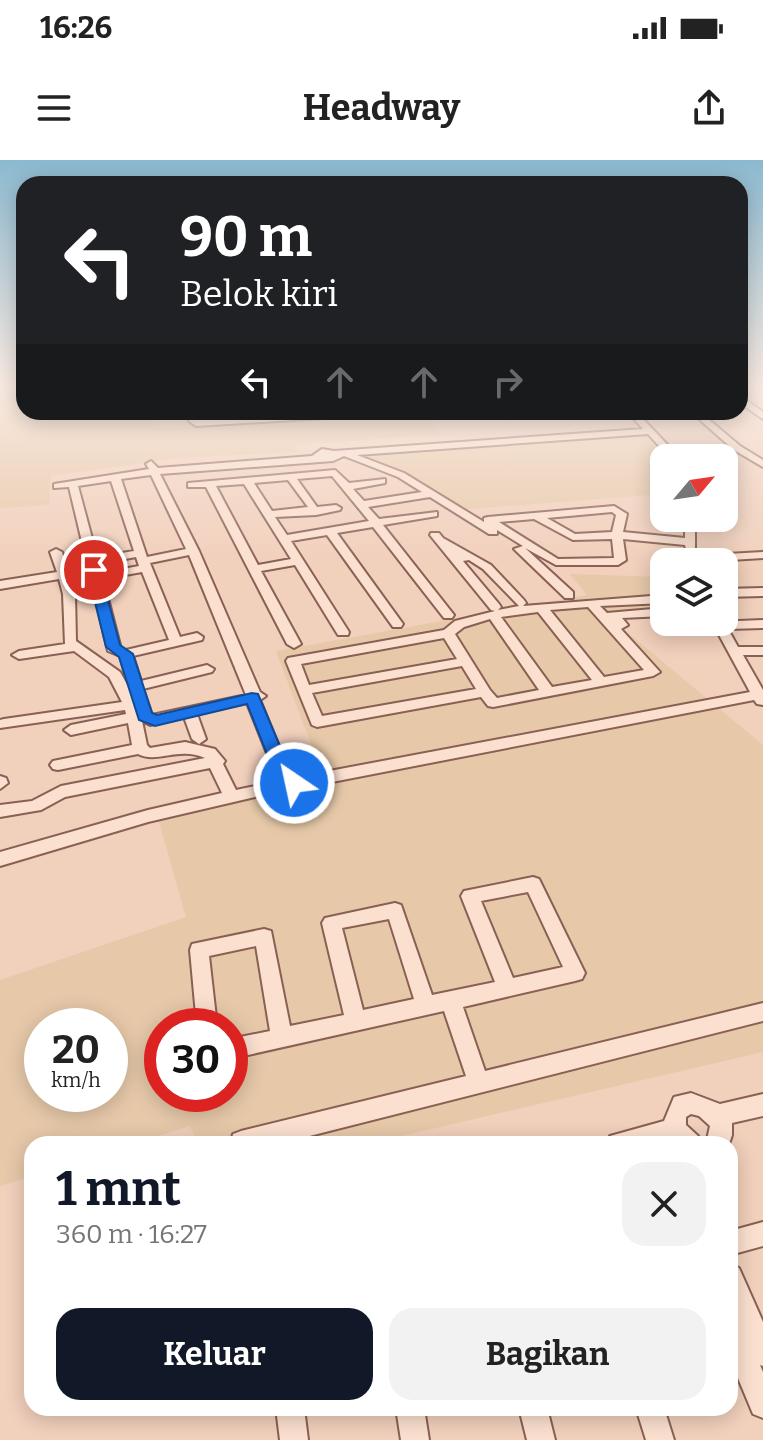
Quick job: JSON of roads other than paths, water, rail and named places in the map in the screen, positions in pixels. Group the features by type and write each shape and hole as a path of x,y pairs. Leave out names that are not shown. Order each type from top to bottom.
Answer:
{"street":[{"path":"58,486 154,468 447,445"},
{"path":"733,445 763,464"},
{"path":"330,456 335,473 345,487 448,615"},
{"path":"330,456 401,475 521,549 569,595"},
{"path":"154,468 193,551 291,784"},
{"path":"192,485 335,473"},
{"path":"115,477 176,642"},
{"path":"291,477 316,512"},
{"path":"247,480 343,632"},
{"path":"345,487 381,481"},
{"path":"209,483 294,644"},
{"path":"73,484 113,647 126,654 197,637"},
{"path":"361,505 431,494"},
{"path":"270,514 336,508"},
{"path":"618,510 622,514 617,535 619,561 562,563 488,520 536,516 618,510"},
{"path":"284,539 433,514"},
{"path":"536,516 573,537 617,535 684,541"},
{"path":"415,517 435,535 485,595 548,692"},
{"path":"330,531 397,624"},
{"path":"686,532 684,541 687,548"},
{"path":"435,535 471,556 520,603"},
{"path":"0,585 193,551"},
{"path":"56,552 71,611 70,639 75,647 115,675 132,711 140,748"},
{"path":"738,557 763,555"},
{"path":"455,560 471,556"},
{"path":"254,569 299,561"},
{"path":"485,595 509,590"},
{"path":"738,593 763,592"},
{"path":"485,692 317,722 293,661 448,633 461,621 494,611 650,600"},
{"path":"448,633 493,703 653,672 591,603"},
{"path":"541,607 601,682"},
{"path":"624,626 612,615 650,613"},
{"path":"738,624 763,624"},
{"path":"0,859 148,816 291,784 760,699 725,636"},
{"path":"19,655 75,647"},
{"path":"733,651 763,651"},
{"path":"126,654 144,716 150,720 255,695"},
{"path":"304,690 466,661"},
{"path":"136,686 207,669"},
{"path":"4,724 132,711"},
{"path":"71,730 132,711"},
{"path":"189,711 199,739"},
{"path":"58,765 140,748 148,753 176,747 197,748 210,753 217,761 232,797"},
{"path":"0,811 35,806 61,792 217,761"},
{"path":"248,1045 575,973 533,884 470,896 507,988"},
{"path":"356,1022 331,923 395,910 426,1006"},
{"path":"205,1008 199,950 264,937 282,1038"},
{"path":"451,1001 479,1083"},
{"path":"265,1136 763,1012"},
{"path":"683,1136 674,1119 682,1105 700,1103 717,1116 722,1136"},
{"path":"717,1116 763,1105"},
{"path":"738,1241 763,1234"},
{"path":"738,1295 763,1353"},
{"path":"738,1346 763,1404"},
{"path":"291,1416 294,1440"},
{"path":"411,1416 415,1440"},
{"path":"535,1416 541,1440"},
{"path":"652,1416 660,1440"}]}
